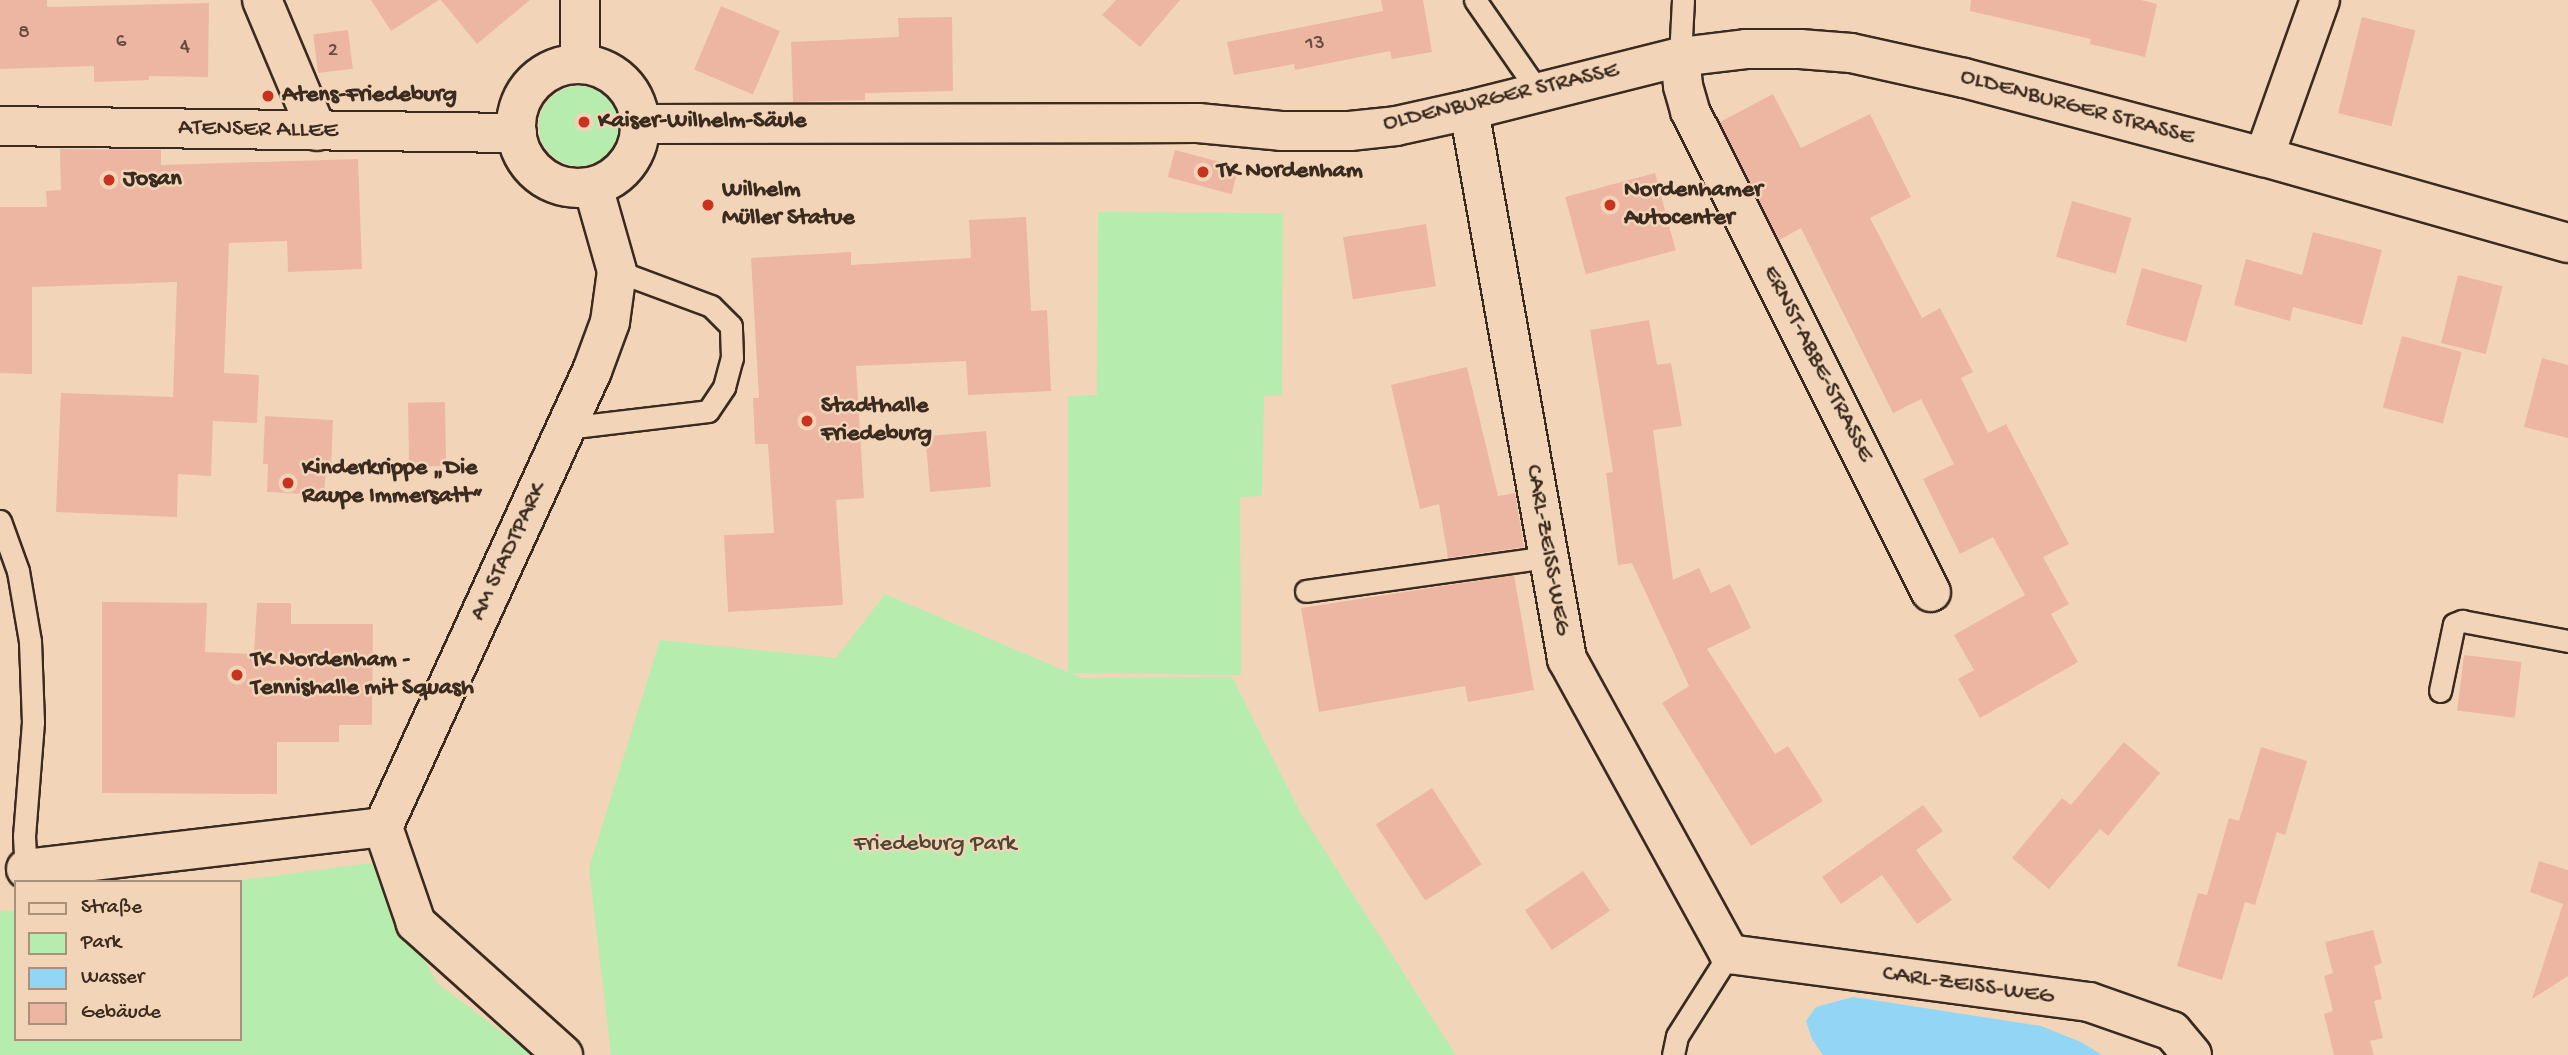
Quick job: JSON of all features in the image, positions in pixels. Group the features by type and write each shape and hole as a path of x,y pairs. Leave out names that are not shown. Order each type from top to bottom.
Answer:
{"street":[{"path":"262,0 317,131"},
{"path":"580,0 580,63"},
{"path":"2264,157 2320,0"},
{"name":"OLDENBURGER STRASSE","path":"640,124 1198,123 1281,131 1350,131 1396,126 1469,110 1680,57 1746,49 1851,53 1964,78 2264,157 2568,243"},
{"name":"ERNST-ABBE-STRASSE","path":"1680,57 1682,86 1690,111 1931,592"},
{"path":"580,63 603,69 623,82 636,102 640,124 638,145 628,164 612,178 593,187 565,187 540,175 522,153 517,133 519,106 529,88 552,70 580,63"},
{"name":"CARL-ZEISS-WEG","path":"1469,110 1567,659 1708,910 1729,954 2089,1002 2172,1031 2192,1055"},
{"name":"ATENSER ALLEE","path":"0,126 517,133"},
{"name":"AM STADTPARK","path":"383,827 566,428 610,322 617,271 593,187"},
{"path":"26,869 383,827 416,923 563,1055"}],"lane":[{"path":"1475,0 1538,91"},
{"path":"1680,57 1683,0"},
{"path":"566,428 708,411 724,387 732,358 731,326 711,306 617,271"},
{"path":"0,521 18,572 30,641 33,722 24,836 26,869"},
{"path":"1306,592 1549,556"},
{"path":"2440,691 2454,624 2462,621 2568,641"},
{"path":"1674,1055 1677,1036 1729,954"}],"green space":[{"path":"579,86 594,89 607,98 616,111 619,126 616,141 607,154 594,163 579,166 564,163 551,154 542,141 539,126 542,111 551,98 564,89"},
{"name":"Friedeburg Park","path":"1098,212 1283,213 1282,396 1264,396 1262,496 1240,497 1241,675 1070,673 1082,678 1232,677 1300,812 1456,1055 611,1055 589,868 660,640 836,658 885,594 1068,672 1068,396 1100,395 1097,395"},
{"path":"372,863 437,983 532,1055 0,1055 0,912 14,910 14,1041 242,1041 242,880"}],"water":[{"path":"1853,997 2041,1026 2081,1042 2102,1055 1823,1055 1812,1039 1806,1021 1816,1007"}],"building":[{"path":"0,0 47,0 47,7 209,3 208,77 149,76 149,80 94,82 94,66 0,69"},
{"path":"371,0 439,0 391,31"},
{"path":"441,0 530,0 477,44"},
{"path":"1116,0 1180,0 1140,47 1102,15"},
{"path":"1381,0 1423,0 1432,52 1392,59 1390,51 1295,70 1294,64 1234,75 1227,42 1383,11"},
{"path":"1971,0 2141,0 2157,4 2145,57 2090,44 2091,39 1970,11"},
{"path":"721,6 780,31 753,95 694,70"},
{"path":"952,17 953,91 865,93 865,100 793,102 791,42 899,37 898,18"},
{"path":"2362,17 2415,30 2391,126 2338,113"},
{"path":"348,30 353,69 318,73 313,34"},
{"path":"1773,94 1801,148 1870,114 1911,197 1870,218 1922,318 1940,308 1973,372 1961,378 1988,433 2006,424 2069,544 2043,557 2069,604 2051,614 2078,662 1980,718 1958,679 1974,670 1954,635 2025,595 1993,537 1960,554 1923,479 1954,464 1921,399 1893,413 1801,228 1779,240 1720,122"},
{"path":"60,149 161,150 161,165 358,159 362,269 288,272 287,241 229,243 224,373 259,375 257,423 213,421 211,476 178,474 177,517 56,512 61,393 173,397 177,282 32,287 32,374 0,373 0,207 47,207 46,191 61,190"},
{"name":"TK Nordenham","path":"1175,150 1239,167 1232,194 1168,177"},
{"path":"1655,173 1676,250 1586,274 1565,197"},
{"path":"2072,201 2132,218 2116,274 2056,257"},
{"name":"Stadthalle Friedeburg","path":"1026,217 1031,311 1047,310 1051,391 968,395 966,361 856,366 864,498 836,500 843,605 728,612 724,535 774,533 768,444 755,444 753,398 759,398 751,258 851,252 851,265 971,258 969,220"},
{"path":"1426,224 1436,286 1353,299 1343,237"},
{"path":"2313,232 2382,250 2362,325 2293,307 2290,321 2234,305 2246,259 2302,275"},
{"path":"2142,268 2203,285 2186,342 2126,325"},
{"path":"2458,275 2503,286 2486,354 2441,343"},
{"path":"1649,320 1657,365 1671,363 1682,426 1653,430 1673,580 1699,568 1711,593 1730,584 1751,628 1707,649 1775,754 1788,746 1823,801 1751,846 1662,703 1689,686 1632,563 1618,565 1606,473 1613,472 1590,330"},
{"path":"2402,336 2462,352 2443,424 2383,407"},
{"path":"2542,358 2568,365 2568,438 2524,427"},
{"path":"1467,367 1498,496 1515,493 1524,547 1448,558 1439,504 1420,509 1391,385"},
{"path":"445,402 446,466 409,467 408,403"},
{"path":"265,416 333,420 331,468 326,468 324,495 267,492 268,464 263,464"},
{"path":"986,431 991,487 930,492 925,436"},
{"path":"1514,575 1534,690 1468,702 1465,686 1319,712 1301,608"},
{"name":"TK Nordenham - Tennishalle mit Squash","path":"102,602 207,603 205,652 254,654 257,603 291,603 291,624 373,624 372,725 339,725 339,742 277,742 277,794 102,793"},
{"path":"2464,655 2522,662 2515,718 2457,711"},
{"path":"2124,742 2160,773 2108,836 2100,829 2049,889 2012,858 2062,798 2071,805"},
{"path":"2261,747 2307,761 2285,835 2277,832 2255,905 2245,902 2222,980 2177,966 2198,893 2207,895 2229,818 2239,821"},
{"path":"1432,788 1482,864 1425,901 1376,824"},
{"path":"1923,805 1943,831 1916,850 1952,900 1917,924 1882,875 1841,904 1822,877"},
{"path":"2539,861 2568,870 2568,976 2532,999 2563,904 2530,892"},
{"path":"1583,871 1610,911 1552,950 1525,910"},
{"path":"2373,930 2382,963 2374,966 2382,999 2374,1001 2383,1038 2370,1041 2374,1055 2334,1055 2324,1014 2333,1011 2324,976 2333,973 2325,942"}],"place":[{"name":"Atens-Friedeburg","path":"268,96"},
{"name":"Kaiser-Wilhelm-Säule","path":"584,122"},
{"name":"TK Nordenham","path":"1203,172"},
{"name":"Josan","path":"109,180"},
{"name":"Wilhelm Müller Statue","path":"708,205"},
{"name":"Nordenhamer Autocenter","path":"1610,205"},
{"name":"Stadthalle Friedeburg","path":"807,421"},
{"name":"Kinderkrippe „Die Raupe Immersatt“","path":"288,483"},
{"name":"TK Nordenham - Tennishalle mit Squash","path":"237,675"}]}
